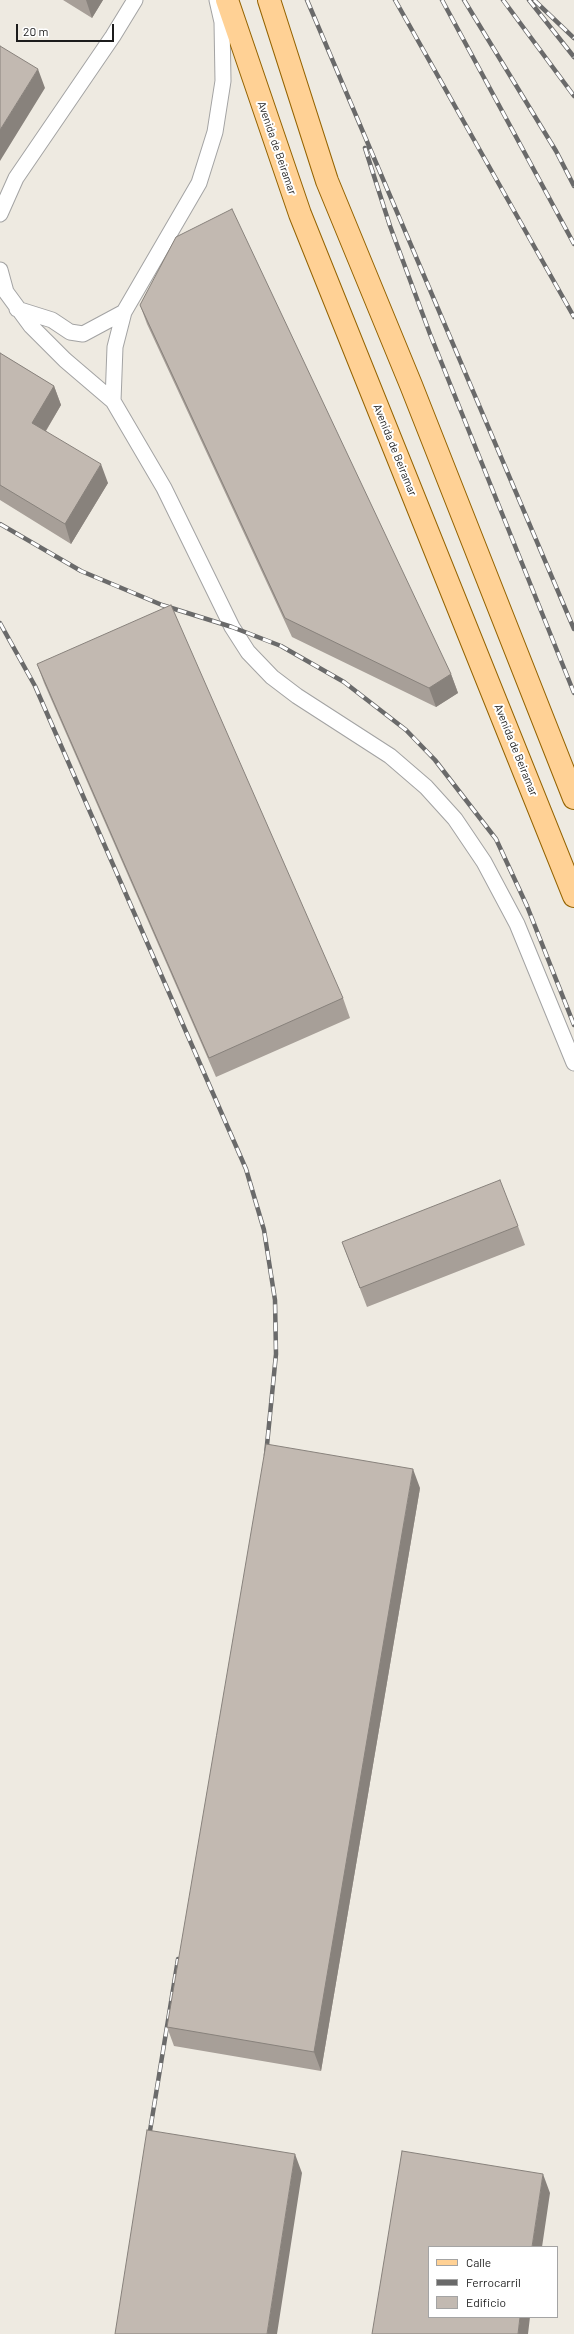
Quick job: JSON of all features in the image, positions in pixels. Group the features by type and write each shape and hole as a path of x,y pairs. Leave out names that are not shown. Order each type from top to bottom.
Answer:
{"main road":[{"name":"Avenida de Beiramar","path":"227,0 300,214 487,676 574,896"},
{"path":"269,0 327,181 414,393 574,798"}],"lane":[{"path":"0,214 16,178 113,36 134,0"},
{"path":"113,401 115,347 124,312 199,183 214,132 223,81 222,22 218,0"},
{"path":"0,270 3,292 31,326 65,360 113,401 164,488 232,627 248,652 272,677 297,696 390,756 426,787 455,819 484,862 516,924 574,1063"},
{"path":"17,309 52,320 70,332 83,334 124,312"}],"building":[{"path":"0,46 38,69 0,130"},
{"path":"232,209 451,674 429,688 285,618 140,305 176,237"},
{"path":"0,353 54,386 32,423 101,464 65,524 0,485"},
{"path":"171,605 343,998 209,1058 37,664"},
{"path":"500,1180 518,1226 360,1288 342,1242"},
{"path":"266,1444 413,1469 314,2052 167,2027"},
{"path":"147,2130 295,2154 267,2334 115,2334"},
{"path":"402,2151 543,2174 532,2246 428,2246 428,2318 520,2318 518,2334 372,2334"}],"railway":[{"path":"307,0 574,629"},
{"path":"395,0 574,317"},
{"path":"442,0 574,244"},
{"path":"464,0 556,151 574,186"},
{"path":"503,0 574,96"},
{"path":"529,0 574,57"},
{"path":"534,0 574,38"},
{"path":"365,148 390,226 430,334 574,693"},
{"path":"0,524 81,571 162,605 232,627 281,646 344,682 406,730 435,760 496,839 527,906 574,1025"},
{"path":"0,623 35,686 246,1169 264,1230 275,1300 276,1354 266,1455"},
{"path":"148,2143 178,1959"}]}
